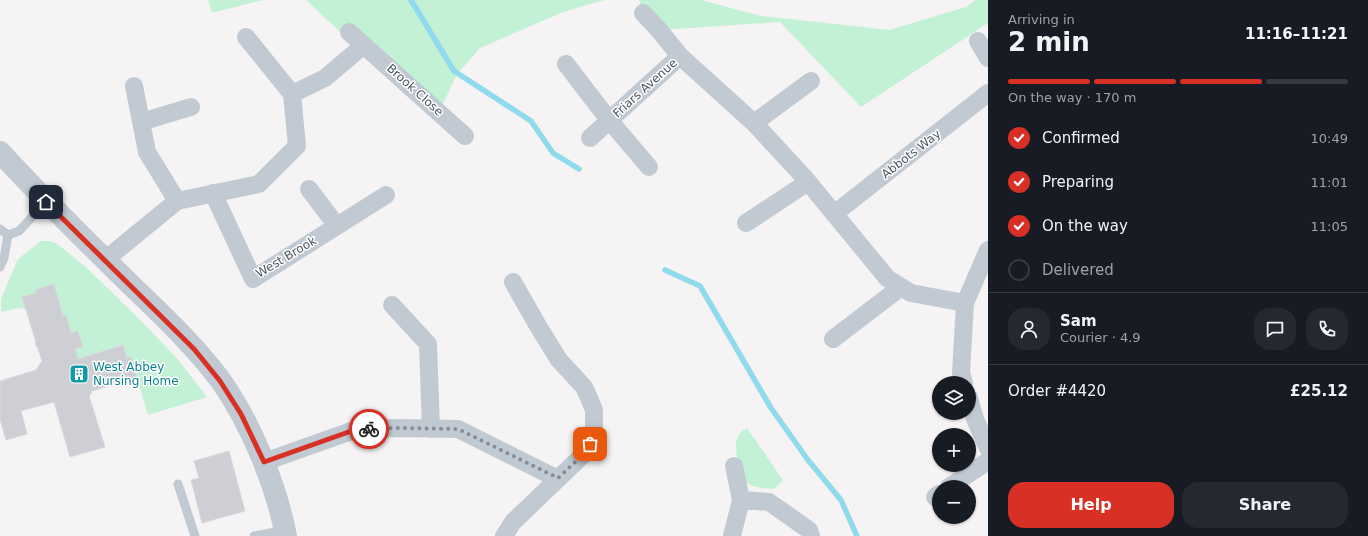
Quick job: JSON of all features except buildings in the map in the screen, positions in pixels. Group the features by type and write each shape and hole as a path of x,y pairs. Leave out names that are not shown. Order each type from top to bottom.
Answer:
{"street":[{"path":"643,13 680,56 754,123 808,182 887,278 911,292 924,296 965,303"},
{"name":"Brook Close","path":"349,32 466,136"},
{"path":"105,260 177,201 259,184 297,146 292,94 246,37"},
{"path":"978,41 988,58"},
{"path":"292,94 325,78 364,45"},
{"name":"Friars Avenue","path":"590,138 680,56"},
{"name":"Friars Avenue","path":"566,64 609,120 649,167"},
{"path":"754,123 810,81"},
{"path":"134,86 146,152 177,201"},
{"name":"Abbots Way","path":"834,214 988,93"},
{"path":"141,122 191,107"},
{"path":"0,152 46,202 194,349 220,381 241,414 264,462 279,507 285,533"},
{"path":"746,223 808,182"},
{"path":"309,189 337,226"},
{"name":"West Brook","path":"213,193 253,279 386,196"},
{"path":"962,376 965,303 988,250"},
{"path":"504,536 513,522 586,452 594,437 594,410 584,388 560,360 538,326 513,282"},
{"path":"833,339 901,287"},
{"path":"392,305 428,344 431,428"},
{"path":"975,420 988,448"},
{"path":"264,462 357,429 458,429 558,478"},
{"path":"960,480 988,461"},
{"path":"732,536 740,500 734,466"},
{"path":"740,500 769,502 809,530 811,536"}],"lane":[{"path":"8,235 19,230 46,202"},
{"path":"0,229 8,235"},
{"path":"0,267 4,258 8,235"},
{"path":"178,484 195,536"},
{"path":"254,536 285,533"}],"green space":[{"path":"208,0 263,0 212,13"},
{"path":"306,0 604,0 563,12 480,48 457,74 435,121"},
{"path":"639,0 701,0 761,16 889,30 966,7 976,0 988,0 988,23 861,107 780,22 659,30 643,13"},
{"path":"41,241 56,243 87,268 175,356 207,397 148,415 131,357 127,358 123,345 78,359 75,349 83,347 78,332 71,333 63,316 54,285 35,290 36,293 26,309 19,308 1,312 1,299 18,259"},
{"path":"747,428 783,480 774,489 753,486 747,483 744,479 738,464 736,446 739,435"}],"waterway":[{"path":"411,0 454,71 531,121 553,153 579,169"},
{"path":"665,270 700,286 771,408 808,460 841,500 857,536"}],"way so far":[{"path":"369,429 458,429 558,478 586,452 590,444"}],"place":[{"name":"West Abbey Nursing Home","path":"79,374"}],"route":[{"path":"46,202 194,349 220,381 241,414 264,462 357,429 369,429"}]}
